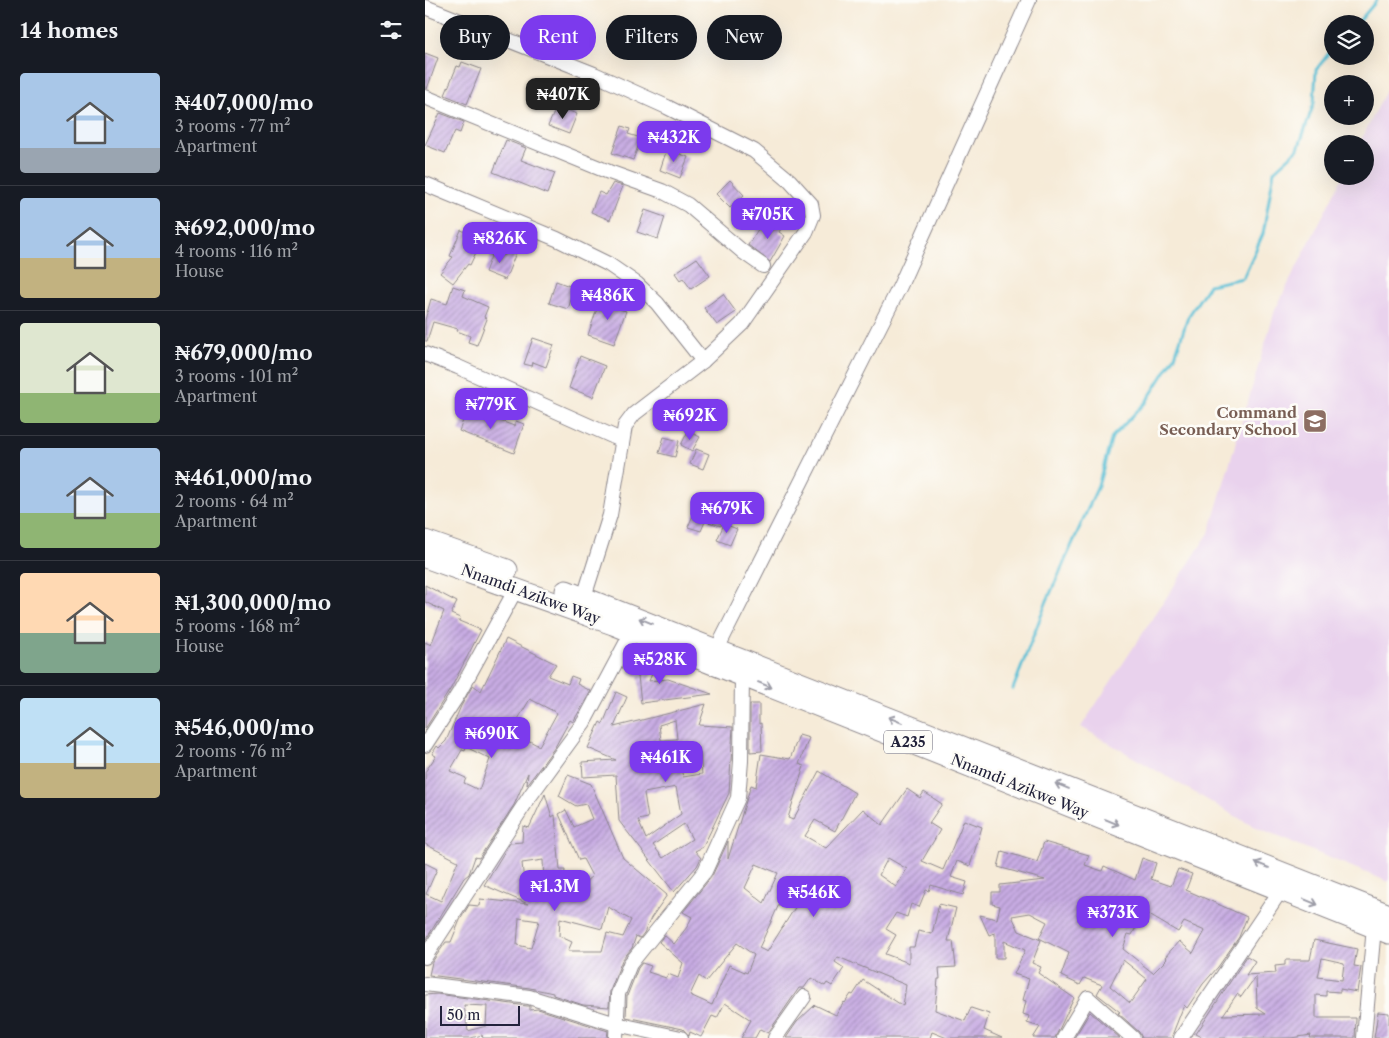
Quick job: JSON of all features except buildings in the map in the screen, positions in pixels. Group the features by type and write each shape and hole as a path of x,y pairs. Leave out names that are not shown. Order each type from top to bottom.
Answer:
{"highway":[{"name":"Nnamdi Azikwe Way","path":"425,541 584,597 717,649 1384,925"},
{"name":"Nnamdi Azikwe Way","path":"425,557 632,632 1281,890 1384,925"}],"street":[{"path":"717,649 900,286 1029,0"},
{"path":"425,8 594,74 667,107 755,151 790,181 811,204 813,215 806,232 742,324 703,361 634,414 625,426 621,440 610,515 584,597"},
{"path":"425,97 609,172 662,191 689,205 743,252 763,266"},
{"path":"425,184 557,239 608,264 637,284 657,303 703,361"},
{"path":"425,354 621,440"},
{"path":"425,745 459,693 517,589"},
{"path":"425,958 530,796 584,722 632,632"},
{"path":"616,1031 618,994 630,964 705,870 737,798 741,761 742,676"},
{"path":"1181,1038 1281,890"},
{"path":"1364,1038 1384,925"},
{"path":"425,984 529,997 616,1031 681,1038"},
{"path":"775,1038 804,996"},
{"path":"1064,1038 1088,998 1133,1038"}],"shaded area":[{"name":"Command Secondary School","path":"1389,85 1389,882 1256,828 1081,727 1209,533 1275,310 1338,185 1374,185 1374,135 1364,135 1369,125 1374,125 1374,114"}],"waterway":[{"path":"1364,15 1377,0"},
{"path":"1013,689 1046,603 1098,486 1112,437 1146,402 1175,356 1188,317 1209,285 1243,278 1263,234 1274,171 1298,149 1314,103 1316,70 1324,60"}],"place":[{"name":"Command Secondary School","path":"1315,421"}]}
